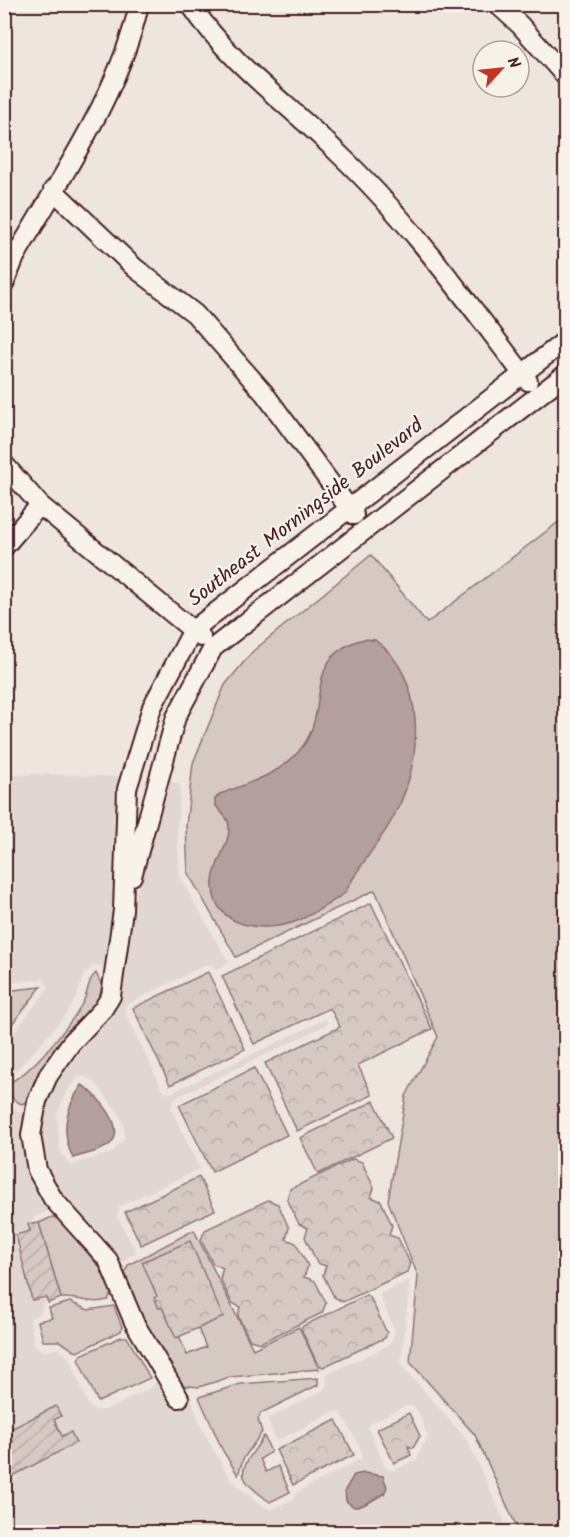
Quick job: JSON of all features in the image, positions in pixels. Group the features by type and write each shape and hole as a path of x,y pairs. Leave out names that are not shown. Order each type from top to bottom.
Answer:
{"street":[{"path":"4,284 15,257 110,89 134,29 139,4"},
{"path":"190,4 210,34 262,87 338,152 410,229 539,395"},
{"path":"497,4 520,25 566,78"},
{"path":"53,190 135,268 195,314 264,393 364,528"},
{"name":"Southeast Morningside Boulevard","path":"179,1398 134,1322 108,1260 53,1199 37,1170 31,1135 37,1101 48,1076 71,1043 103,1009 111,996 123,910 127,789 152,707 193,630 348,507 566,340"},
{"name":"Southeast Morningside Boulevard","path":"123,910 176,717 213,648 364,528 566,374"},
{"path":"4,464 40,505 213,648"},
{"path":"4,547 40,505"}],"shaded area":[{"path":"364,639 375,640 392,656 404,675 412,697 415,745 405,791 390,823 345,893 310,915 284,925 256,927 242,924 221,910 215,898 214,876 227,841 229,826 227,818 216,806 215,799 220,794 276,770 295,756 311,731 321,684 332,657 345,647"},
{"path":"36,774 122,777 114,909 107,973 101,966 95,965 84,973 76,998 68,1012 15,1071 5,1059 4,1046 49,987 43,979 5,983 5,776"},
{"path":"167,779 181,786 177,827 180,878 229,963 217,970 213,965 205,965 126,1005 125,1012 166,1093 173,1092 326,1019 328,1024 173,1099 171,1109 200,1169 120,1206 117,1216 136,1252 119,1264 115,1254 61,1194 46,1167 40,1134 45,1103 56,1079 77,1047 110,1014 120,997 132,910","holes":["82,1076 95,1082 119,1114 124,1125 124,1139 112,1153 70,1165 60,1151 57,1114 66,1093 76,1079"]},
{"path":"82,1085 109,1112 115,1130 114,1138 106,1147 73,1158 67,1139 67,1120 72,1102"},
{"path":"4,1102 9,1108 21,1112 27,1110 22,1137 29,1172 51,1210 34,1217 30,1224 52,1299 43,1303 41,1312 30,1319 34,1344 42,1351 59,1349 69,1358 88,1404 94,1410 106,1410 151,1388 158,1380 175,1409 190,1401 188,1396 191,1396 200,1425 230,1479 256,1502 271,1510 293,1499 298,1492 361,1459 362,1451 341,1412 333,1412 276,1441 267,1419 322,1391 327,1385 326,1375 391,1344 395,1331 379,1294 410,1280 401,1365 467,1440 509,1532 5,1532","holes":["405,1406 413,1406 417,1409 428,1437 416,1460 392,1471 385,1467 368,1428 371,1423"]},
{"path":"364,1473 383,1476 387,1487 384,1494 354,1507 346,1501 345,1490 354,1475"}],"green space":[{"path":"565,517 565,1532 519,1532 475,1435 410,1362 418,1276 388,1201 406,1096 438,1037 375,890 236,957 188,873 186,826 193,763 225,685 253,651 371,555 427,623"},
{"path":"371,903 432,1029 358,1065 372,1095 297,1131 265,1063 340,1027 330,1008 254,1044 222,976"},
{"path":"208,972 245,1049 170,1085 133,1008"},
{"path":"96,973 102,986 97,1001 71,1027 55,1048 41,1072 31,1099 22,1104 17,1102 8,1091 4,1072 12,1081 40,1058 78,1011 91,979"},
{"path":"41,987 5,1033 5,991"},
{"path":"254,1068 287,1135 212,1172 179,1105"},
{"path":"374,1101 392,1138 318,1174 300,1138"},
{"path":"353,1159 362,1162 374,1188 371,1197 381,1201 392,1225 389,1235 398,1238 410,1263 407,1272 343,1302 334,1297 323,1275 326,1266 317,1263 305,1237 308,1228 299,1224 287,1199 290,1189"},
{"path":"199,1177 215,1210 141,1245 125,1212"},
{"path":"268,1200 278,1204 289,1228 286,1239 296,1243 308,1266 304,1277 315,1281 326,1303 322,1313 260,1343 250,1340 238,1316 240,1307 232,1303 220,1278 223,1268 213,1264 201,1240 205,1230"},
{"path":"52,1217 60,1219 101,1269 111,1293 108,1300 96,1302 61,1298 39,1223"},
{"path":"39,1223 61,1298 48,1303 46,1297 32,1300 16,1235 30,1231 28,1224"},
{"path":"194,1230 253,1349 299,1327 319,1369 230,1377 199,1387 179,1385 146,1329 125,1272 128,1265","holes":["157,1296 223,1316 198,1328 206,1347 187,1355 162,1307 159,1308"]},
{"path":"190,1241 223,1317 176,1338 162,1307 159,1308 154,1298 157,1296 142,1262"},
{"path":"366,1295 370,1297 387,1333 385,1338 323,1367 318,1365 301,1329 303,1326"},
{"path":"70,1302 88,1310 114,1306 122,1327 121,1331 77,1352 59,1341 43,1341 38,1321 52,1318 49,1308"},
{"path":"121,1337 127,1337 150,1378 98,1402 78,1359 81,1355"},
{"path":"318,1378 318,1385 261,1413 258,1419 262,1432 243,1459 238,1475 223,1451 199,1397 241,1384"},
{"path":"56,1406 61,1416 54,1420 62,1436 71,1432 76,1443 5,1480 5,1466 8,1464 5,1457 5,1432"},
{"path":"409,1413 420,1436 413,1448 408,1446 411,1455 394,1463 377,1429"},
{"path":"336,1420 354,1455 293,1485 276,1450"},
{"path":"264,1436 271,1452 260,1459 266,1472 278,1466 290,1492 270,1502 249,1485 243,1472 249,1458"}]}
